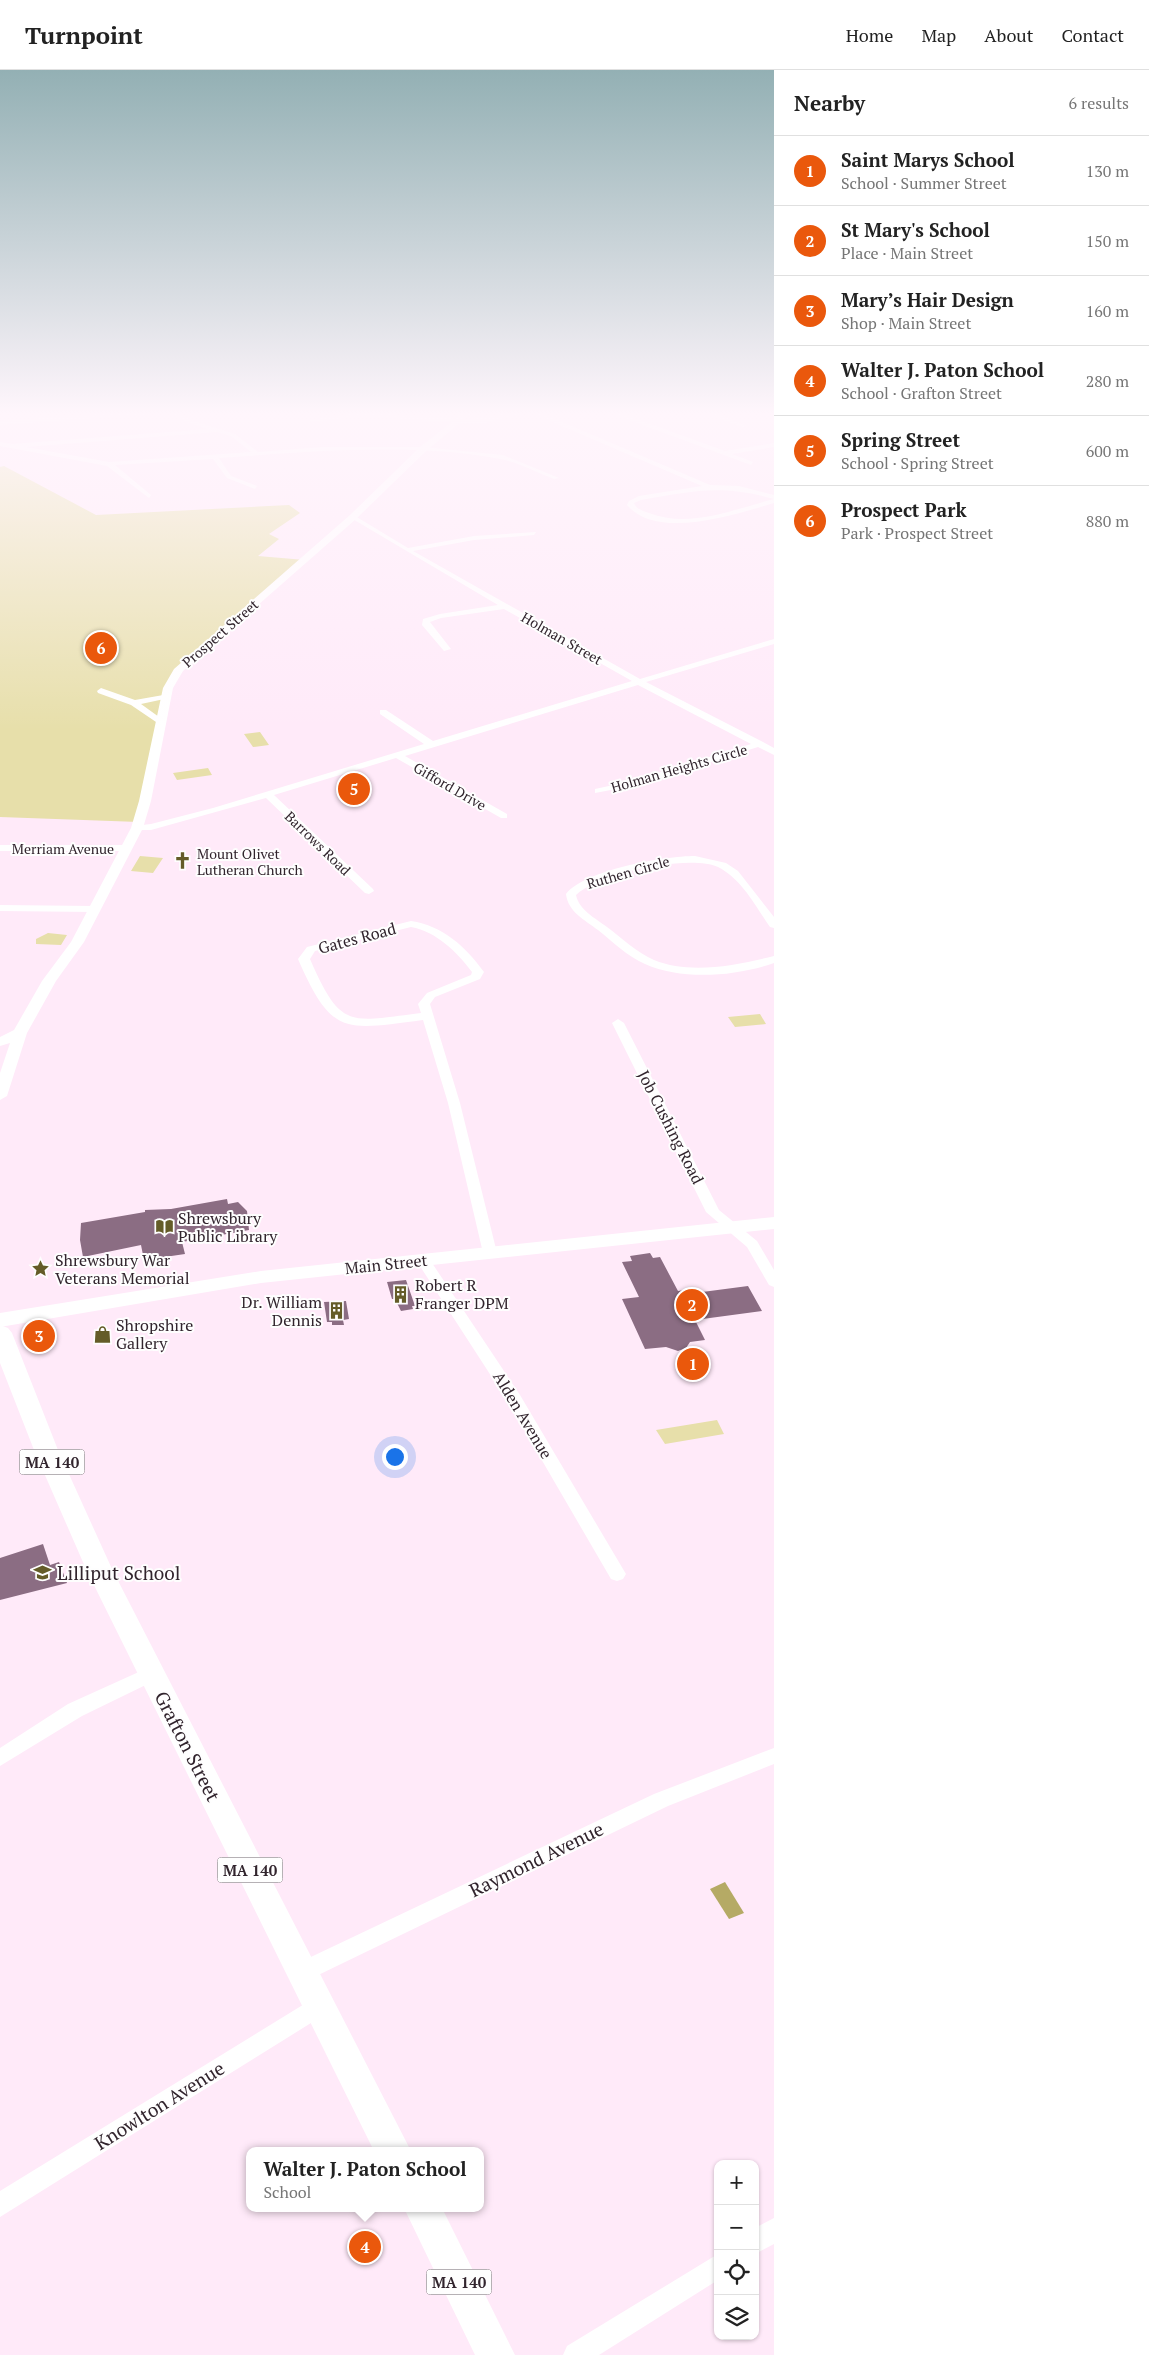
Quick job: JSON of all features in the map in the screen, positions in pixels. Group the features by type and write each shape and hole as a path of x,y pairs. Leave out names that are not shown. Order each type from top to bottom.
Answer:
{"main road":[{"name":"Main Street","path":"0,1320 261,1277 774,1223"},
{"name":"Grafton Street","path":"0,1333 46,1450 99,1570 390,2147"},
{"name":"MA 140","path":"424,2212 496,2355"}],"street":[{"name":"Prospect Street","path":"0,1096 18,1040 49,981 77,942 137,828 145,801 166,696 172,677 179,668 353,517"},
{"path":"652,517 690,521 709,517"},
{"name":"Holman Street","path":"349,520 364,524 639,682 774,752"},
{"path":"407,550 474,538 534,533"},
{"path":"447,649 426,625 426,621 440,616 506,606"},
{"path":"137,828 151,827 267,794 774,641"},
{"path":"101,691 134,703 162,722"},
{"path":"134,703 166,696"},
{"path":"382,712 432,745"},
{"name":"Holman Heights Circle","path":"598,791 634,783 760,744"},
{"name":"Gifford Drive","path":"397,755 504,816"},
{"name":"Barrows Road","path":"267,794 369,892"},
{"name":"Merriam Avenue","path":"0,848 126,848"},
{"name":"Ruthen Circle","path":"772,920 734,873 716,864 693,860 674,859 650,863 584,883 572,894 573,903 585,916 649,962 666,968 703,970 763,964 774,959"},
{"path":"0,908 94,909"},
{"name":"Gates Road","path":"428,1016 366,1022 343,1019 333,1012 309,970 304,959 305,954 311,950 404,925 428,927 470,961 478,972 476,977 431,996 424,1004 428,1016 456,1111 490,1253"},
{"name":"Job Cushing Road","path":"618,1023 713,1212 752,1244 774,1282"},
{"path":"0,1042 18,1040"},
{"path":"0,1052 18,1040"},
{"name":"Alden Avenue","path":"423,1260 514,1399 617,1574"},
{"path":"0,1758 75,1710 152,1674"},
{"name":"Raymond Avenue","path":"302,1972 661,1800 774,1756"},
{"name":"Knowlton Avenue","path":"0,2205 319,2006"},
{"path":"759,2239 774,2230"},
{"path":"576,2355 714,2269"}],"shaded area":[{"path":"0,517 295,517 269,534 279,539 258,556 305,560 172,677 139,822 0,817"},
{"path":"260,732 269,745 253,747 244,734"},
{"path":"208,768 212,775 177,780 173,773"},
{"path":"140,856 163,858 153,873 131,871"},
{"path":"48,933 67,935 61,945 36,944 36,939"},
{"path":"760,1014 766,1024 735,1027 728,1017"},
{"path":"717,1420 724,1434 665,1444 656,1430"},
{"path":"725,1882 744,1913 729,1919 710,1889"}],"building":[{"name":"Shrewsbury Public Library","path":"227,1199 228,1204 238,1202 247,1211 249,1230 182,1242 185,1254 144,1260 141,1245 83,1257 80,1240 81,1223 145,1212 145,1210 171,1209"},
{"path":"650,1253 653,1258 660,1257 678,1291 685,1290 687,1294 748,1286 762,1311 695,1320 705,1340 690,1342 686,1348 678,1351 666,1347 645,1349 622,1299 639,1297 622,1262 632,1261 630,1256"},
{"name":"Robert R Franger DPM","path":"406,1280 415,1306 412,1306 413,1309 401,1311 395,1299 392,1299 387,1282"},
{"name":"Dr. William Dennis","path":"346,1301 349,1319 343,1320 344,1325 332,1325 332,1322 327,1322 324,1302"},
{"name":"Lilliput School","path":"43,1544 50,1565 59,1562 67,1583 0,1600 0,1558"}],"place":[{"name":"Prospect Park","path":"101,648"},
{"name":"Spring Street","path":"354,789"},
{"name":"Mount Olivet Lutheran Church","path":"183,861"},
{"name":"Shrewsbury Public Library","path":"164,1227"},
{"name":"Shrewsbury War Veterans Memorial","path":"41,1269"},
{"name":"Robert R Franger DPM","path":"401,1294"},
{"name":"St Mary's School","path":"692,1305"},
{"name":"Dr. William Dennis","path":"336,1311"},
{"name":"Shropshire Gallery","path":"102,1334"},
{"name":"Mary’s Hair Design","path":"39,1336"},
{"name":"Saint Marys School","path":"693,1364"},
{"name":"Lilliput School","path":"43,1572"},
{"name":"Walter J. Paton School","path":"365,2247"}]}
